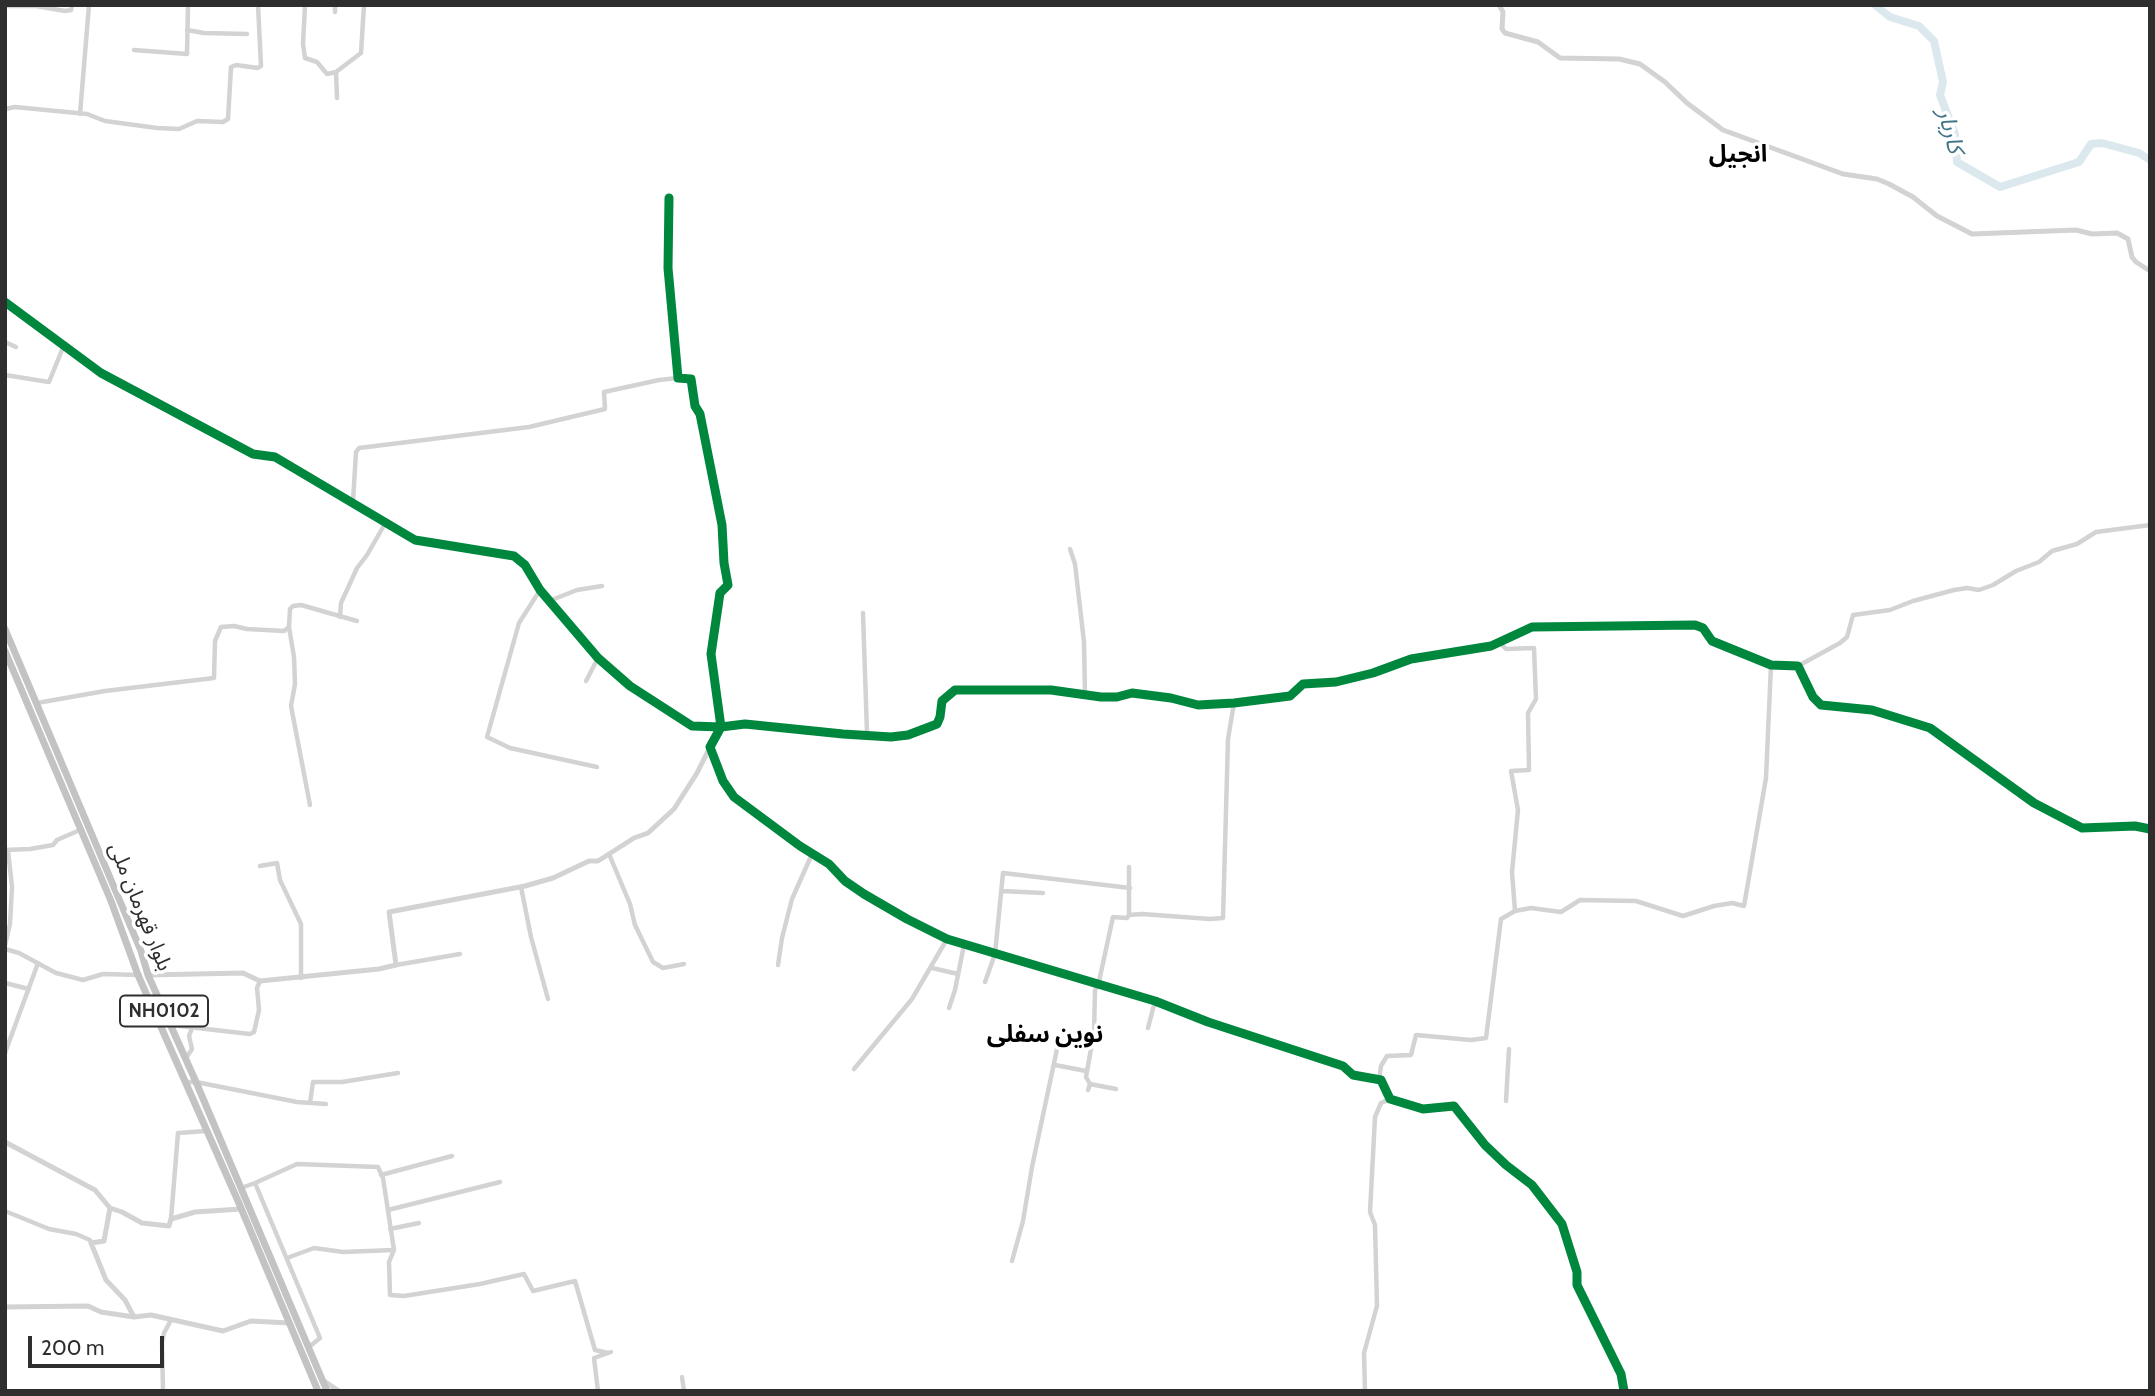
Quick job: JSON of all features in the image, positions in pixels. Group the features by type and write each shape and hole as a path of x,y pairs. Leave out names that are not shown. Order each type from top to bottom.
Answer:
{"highway":[{"name":"بلوار قهرمان ملی","path":"5,629 141,951 148,975 197,1082 327,1391"},
{"name":"بلوار قهرمان ملی","path":"5,651 10,674 81,830 138,975 208,1131 318,1391"}],"street":[{"path":"5,6 36,6 65,11 71,10 72,5"},
{"path":"80,114 89,5"},
{"path":"134,50 187,54 188,5"},
{"path":"5,109 15,107 80,114 105,121 157,128 180,129 197,121 228,120 231,67 261,66 258,5"},
{"path":"305,5 305,58 317,62 327,74 336,72 361,53 364,5"},
{"path":"335,5 335,12"},
{"path":"1499,5 1503,12 1502,29 1505,33 1538,41 1560,58 1619,59 1640,64 1723,130 1843,174 1877,179 1889,184 1913,197 1937,216 1972,234 2076,230 2092,234 2117,233 2128,239 2132,257 2136,262 2150,271"},
{"path":"187,30 247,34"},
{"path":"336,72 337,98"},
{"path":"669,198 668,268 678,378"},
{"path":"6,304 101,373 253,454 275,457 415,540 514,556 524,565 540,590 597,659 630,686 692,726 745,724 843,734 908,736 937,724 942,701 955,690 1051,690 1117,697 1132,694 1171,698 1198,705 1234,703 1290,695 1303,684 1336,682 1373,673 1411,659 1490,646 1532,627 1695,625 1703,628 1712,641 1771,665 1798,666 1847,637 1853,615 1890,610 1954,590 1979,590 1993,586 2016,571 2039,562 2052,551 2077,544 2096,532 2150,525"},
{"path":"5,342 16,347"},
{"path":"5,375 49,382 64,345"},
{"path":"353,501 356,452 359,448 529,427 606,408 604,392 659,380 691,379 716,490 728,585 720,593 711,654 721,727 697,774 674,808 648,833 634,838 598,861 589,861 553,878 521,887 389,912 396,965"},
{"path":"340,617 341,603 357,568 386,522"},
{"path":"1070,549 1075,564 1084,642 1086,695"},
{"path":"549,601 577,590 602,586"},
{"path":"540,590 519,623 487,737 510,748 597,767"},
{"path":"310,804 291,706 295,684 289,627 290,609 301,604 357,621"},
{"path":"863,613 867,733"},
{"path":"36,704 105,691 214,678 215,641 221,627 284,631 289,627"},
{"path":"1499,642 1506,649 1534,648 1536,699 1528,713 1529,770 1511,771 1518,810 1512,872 1515,911"},
{"path":"586,681 597,659"},
{"path":"1390,1099 1379,1080 1381,1066 1387,1056 1411,1055 1416,1035 1471,1040 1486,1038 1501,919 1515,911 1531,908 1561,912 1580,900 1636,901 1683,916 1732,903 1744,906 1766,778 1771,665"},
{"path":"1798,666 1812,697 1821,705 1872,710 1930,728 2034,803 2082,828 2150,829"},
{"path":"1116,1089 1089,1087 1086,1077 1094,1032 1095,990 1112,917 1127,918 1129,915 1223,918 1228,739 1234,703"},
{"path":"710,747 723,781 734,797 829,864 845,881 864,894 947,939 1155,1001 1208,1022 1343,1066 1353,1075 1379,1080"},
{"path":"81,830 57,840 53,845 7,850 12,887 5,947 56,973 83,980 103,974 243,973 260,981 302,978 460,954"},
{"path":"609,854 630,904 635,925 653,962 663,968 684,964"},
{"path":"778,965 792,899 812,854"},
{"path":"260,866 277,863 280,880 300,924 302,978"},
{"path":"1129,867 1129,915"},
{"path":"985,982 995,954 1003,873 1130,888"},
{"path":"5,886 12,887"},
{"path":"521,887 548,999"},
{"path":"1002,891 1043,893"},
{"path":"854,1069 912,999 947,939"},
{"path":"949,1008 964,945"},
{"path":"5,1053 38,963"},
{"path":"932,968 958,974"},
{"path":"171,1025 250,1034 254,1032 259,1010 257,988 260,981"},
{"path":"5,983 29,989"},
{"path":"1148,1028 1155,1001"},
{"path":"186,1058 192,1049 189,1036 193,1028"},
{"path":"1012,1261 1023,1221 1057,1049"},
{"path":"1506,1101 1509,1049"},
{"path":"1055,1065 1086,1072"},
{"path":"310,1103 313,1082 353,1080 398,1073"},
{"path":"186,1082 326,1104"},
{"path":"1365,1391 1364,1353 1377,1306 1375,1225 1370,1212 1375,1116 1381,1103 1390,1099 1423,1109 1454,1106 1485,1145 1532,1185 1562,1224 1577,1272 1577,1285 1621,1374 1624,1391"},
{"path":"5,1142 95,1190 110,1208 142,1223 169,1226 178,1133 208,1131"},
{"path":"381,1175 452,1156"},
{"path":"241,1188 297,1164 378,1167 394,1250 390,1262 390,1295 404,1296 480,1284 524,1273 533,1291 575,1281 595,1350 609,1353 594,1359 598,1391"},
{"path":"388,1210 499,1182"},
{"path":"255,1183 320,1338 309,1346"},
{"path":"91,1243 104,1241 110,1208"},
{"path":"171,1219 195,1212 241,1209"},
{"path":"5,1211 49,1229 76,1234 90,1240 106,1280 125,1300 134,1317"},
{"path":"390,1229 419,1223"},
{"path":"287,1258 314,1248 343,1252 394,1250"},
{"path":"5,1307 81,1305 100,1312 134,1317 150,1315 223,1331 251,1321 289,1323"},
{"path":"163,1391 162,1342 172,1321"},
{"path":"312,1376 322,1379 339,1391"},
{"path":"682,1377 684,1391"}],"waterway":[{"name":"کاربار","path":"1875,5 1890,17 1919,26 1934,41 1943,82 1940,95 1955,134 1957,162 2000,187 2079,162 2091,144 2102,143 2139,153 2150,160"}],"cycle path":[{"path":"669,198 668,268 678,378 691,379 695,406 700,414 722,525 728,585 720,593 711,654 721,727 710,747 723,781 734,797 829,864 845,881 864,894 947,939 1155,1001 1208,1022 1343,1066 1353,1075 1381,1080 1390,1099 1423,1109 1454,1106 1485,1145 1532,1185 1562,1224 1577,1272 1577,1285 1621,1374 1624,1391"},
{"path":"5,302 101,373 253,454 275,457 415,540 514,556 525,565 540,590 598,658 630,686 692,726 745,724 843,734 891,737 908,735 937,724 942,701 955,690 1051,690 1101,697 1132,693 1198,705 1234,703 1290,696 1303,684 1336,682 1373,673 1411,659 1491,646 1532,627 1695,625 1703,628 1712,641 1771,665 1798,666 1813,697 1821,705 1872,710 1930,728 2034,803 2082,828 2135,826 2150,829"}],"district":[{"name":"انجيل","path":"1738,155"},
{"name":"نوین سفلى","path":"1045,1035"}]}
